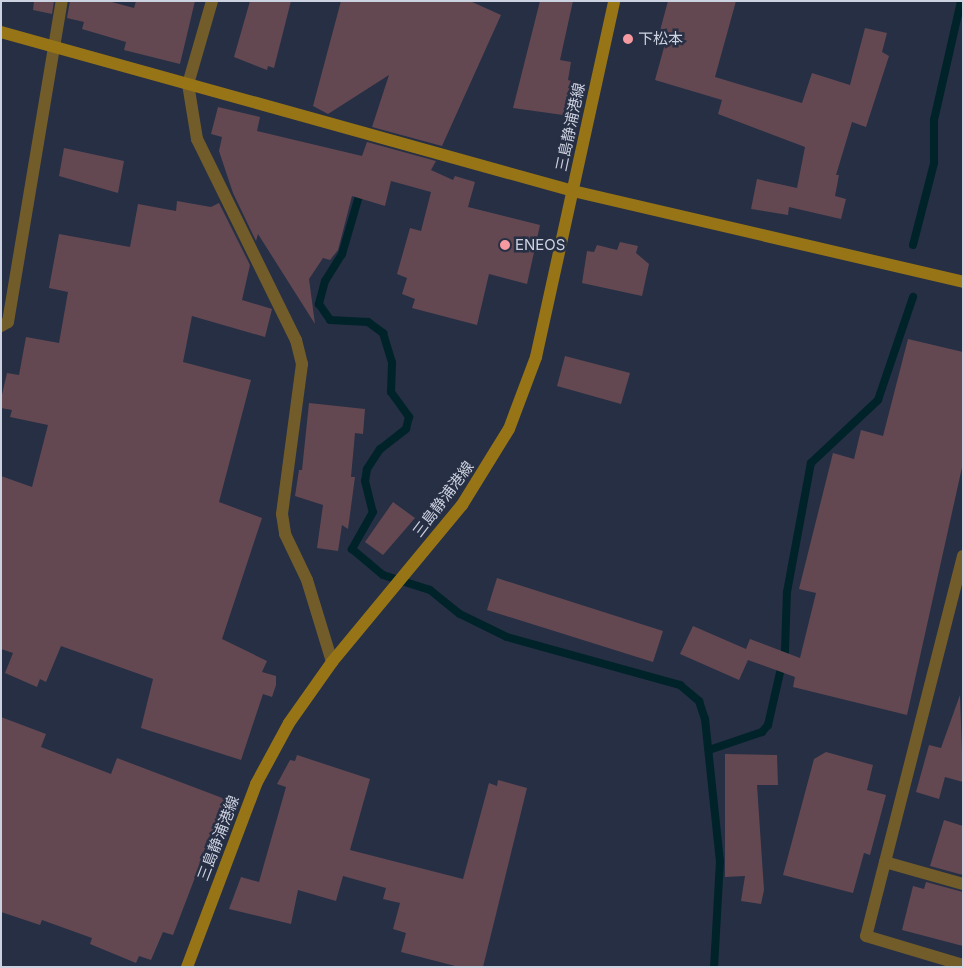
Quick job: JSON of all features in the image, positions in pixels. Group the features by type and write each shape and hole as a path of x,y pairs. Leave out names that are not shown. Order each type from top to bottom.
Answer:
{"main road":[{"name":"三島静浦港線","path":"187,967 256,784 290,723 332,662 462,506 509,429 536,357 614,1"},
{"path":"1,32 573,191 963,282"}],"street":[{"path":"1,326 8,322 62,1"},
{"path":"212,1 188,84 197,139 296,340 302,364 282,514 285,534 307,580 332,662"},
{"path":"963,556 866,936 963,965"},
{"path":"885,862 963,884"}],"building":[{"path":"34,1 54,1 52,14 33,10"},
{"path":"70,1 108,1 134,8 136,1 195,1 180,64 124,50 126,42 82,29 84,22 67,18"},
{"path":"250,1 291,1 274,68 268,66 267,70 234,57"},
{"path":"341,1 470,1 501,15 442,146 372,127 389,75 328,114 313,106"},
{"path":"540,1 573,1 560,60 571,62 568,80 571,81 563,115 513,108"},
{"path":"668,1 736,1 715,77 802,103 812,73 850,85 865,28 887,33 882,52 889,56 866,127 852,122 836,175 839,175 835,196 846,199 841,219 789,207 788,215 751,209 757,179 797,188 805,147 718,114 722,100 655,80 666,40 658,38"},
{"path":"218,107 260,117 257,131 362,156 367,142 436,161 431,170 453,180 455,176 475,182 468,207 540,225 527,284 489,274 477,325 412,308 415,299 402,294 407,278 397,274 410,228 421,231 431,192 391,181 385,206 352,196 338,250 330,260 323,258 309,279 315,324 258,234 256,241 233,193 219,151 222,137 211,134"},
{"path":"64,148 124,161 118,193 59,176"},
{"path":"177,201 211,207 219,203 250,265 242,300 272,309 265,337 192,316 183,362 251,380 219,502 262,518 222,639 267,661 262,672 276,676 276,685 272,697 263,694 241,760 141,728 153,679 61,646 46,682 40,679 37,687 5,673 13,653 1,649 1,476 32,487 48,425 10,417 12,410 1,408 1,399 7,373 19,375 26,337 59,343 68,292 49,288 59,234 130,247 138,204 176,211"},
{"path":"620,242 638,246 636,253 649,264 642,296 582,283 587,251 594,252 597,245 617,250"},
{"path":"908,339 963,352 963,463 907,715 793,687 795,677 748,660 739,680 680,654 693,626 746,649 750,639 800,658 816,593 799,589 833,453 854,459 861,430 883,436"},
{"path":"565,356 630,373 621,404 557,386"},
{"path":"309,403 365,409 363,434 355,433 351,477 355,477 348,529 342,525 338,551 317,548 323,505 295,496 299,470 302,470"},
{"path":"393,502 415,518 383,555 365,542"},
{"path":"497,578 663,631 653,662 487,610"},
{"path":"960,695 963,782 945,777 939,799 916,792 929,745 941,748"},
{"path":"1,717 46,734 41,747 111,774 117,758 225,799 173,935 163,932 151,960 139,956 136,963 90,944 92,938 42,920 40,925 1,912"},
{"path":"826,752 873,765 867,790 886,795 870,855 864,853 853,893 783,875 814,759"},
{"path":"725,754 777,755 778,785 757,785 764,890 761,904 741,901 745,876 725,877"},
{"path":"297,755 370,779 350,850 463,879 489,783 497,786 498,780 527,788 483,967 459,967 401,952 406,933 393,929 400,903 383,899 386,888 343,876 336,901 298,890 291,924 229,909 241,877 259,882 286,787 277,784 290,760 295,761"},
{"path":"944,820 963,826 963,875 930,866"},
{"path":"926,882 963,892 963,946 902,930 913,886 924,889"}],"waterway":[{"path":"913,245 934,163 934,120 961,1"},
{"path":"361,189 342,254 325,281 319,304 330,320 368,322 383,333 392,363 391,392 409,417 406,429 380,449 367,469 365,481 373,512 352,549 383,575 430,590 460,614 507,637 680,685 699,701 705,719 720,861 714,967"},
{"path":"709,750 762,732 768,725 785,651 787,592 811,463 878,400 913,297"}],"place":[{"name":"下松本","path":"628,39"},
{"name":"ENEOS","path":"505,245"}]}
